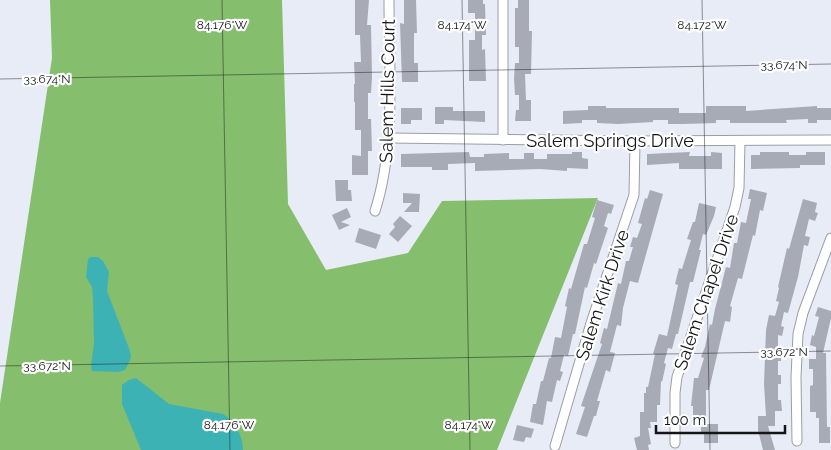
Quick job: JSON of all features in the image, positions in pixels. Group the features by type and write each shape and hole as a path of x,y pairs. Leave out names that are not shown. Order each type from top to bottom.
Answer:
{"street":[{"name":"Salem Hills Court","path":"375,211 383,187 389,138 389,0"},
{"path":"502,140 503,0"},
{"name":"Salem Springs Drive","path":"389,138 635,141 831,140"},
{"name":"Salem Chapel Drive","path":"675,443 675,393 677,377 735,207 739,188 740,140"},
{"name":"Salem Kirk Drive","path":"555,446 592,323 634,195 635,141"},
{"path":"797,441 796,377 798,334 803,313 831,239"}],"green space":[{"path":"50,0 282,0 288,204 326,270 408,253 442,201 598,198 497,450 0,450 0,403 52,58"}],"water":[{"path":"98,257 103,261 109,272 107,291 130,351 131,358 125,370 118,372 92,371 94,344 93,298 92,287 86,277 88,259"},
{"path":"136,378 169,404 223,414 238,429 242,439 243,450 141,450 122,404 122,385"}],"building":[{"path":"355,0 369,0 367,25 371,25 372,77 371,93 368,93 368,119 371,119 372,151 368,151 368,175 352,175 352,155 361,156 361,130 355,130 354,62 361,62 360,35 355,35"},
{"path":"404,0 416,0 417,33 414,33 414,63 418,63 418,82 402,82 400,23 404,24"},
{"path":"468,0 483,0 483,4 485,4 486,35 482,35 482,50 485,49 486,81 469,81 469,40 475,40 475,13 468,13"},
{"path":"518,0 529,0 529,31 532,31 531,74 525,74 526,100 531,100 531,121 515,121 516,110 519,110 519,95 515,95 514,79 515,63 519,63 519,47 515,47 515,8 518,8"},
{"path":"588,106 606,106 606,108 679,108 679,113 706,113 706,106 746,106 746,111 817,106 817,108 831,108 831,120 817,120 817,123 808,123 808,119 786,120 787,123 730,123 730,120 716,120 716,123 668,124 668,120 653,120 653,122 618,124 597,123 597,120 582,120 582,123 563,124 563,111 588,110"},
{"path":"435,107 453,107 453,111 485,111 485,122 444,120 444,124 435,124"},
{"path":"401,108 422,108 422,120 411,120 411,124 401,124"},
{"path":"469,152 470,157 484,157 484,154 509,153 509,159 524,159 524,153 534,153 534,159 547,159 547,154 582,152 582,158 588,159 588,169 567,168 567,171 540,169 475,171 475,163 448,164 448,170 432,170 432,167 401,167 401,154"},
{"path":"690,152 689,156 711,156 711,152 722,153 722,169 679,169 679,163 647,165 647,154"},
{"path":"760,152 789,152 789,155 806,155 806,152 825,152 825,165 800,165 800,168 751,169 751,155 760,155"},
{"path":"335,180 348,180 348,190 351,190 352,201 336,201"},
{"path":"750,189 767,193 763,211 760,210 755,236 753,235 742,279 738,278 730,306 732,307 730,322 725,321 709,390 706,390 706,417 693,416 693,406 691,406 694,378 698,378 704,358 701,357 710,324 712,325 726,267 730,268 734,243 737,243 741,222 746,223 751,199 748,199"},
{"path":"650,190 663,194 638,283 630,281 623,308 621,326 617,325 610,352 615,353 610,372 606,370 597,401 600,401 596,416 594,416 587,437 576,434 585,407 581,406 602,344 600,343 604,328 607,329 618,283 621,284 626,261 629,261 633,247 630,247 633,237 637,238 642,224 638,223 645,198 647,199"},
{"path":"403,193 420,194 419,212 404,212 412,203 403,203"},
{"path":"803,199 817,203 815,212 818,213 815,221 809,219 805,236 810,237 808,246 804,245 788,313 784,312 781,326 784,327 782,336 778,335 778,350 781,350 781,361 778,361 778,375 781,375 781,384 778,384 778,400 781,400 782,411 775,411 775,426 768,426 775,450 763,450 758,430 758,416 766,416 764,384 766,330 769,315 775,316 779,302 776,301 778,287 787,248 789,249"},
{"path":"597,200 614,205 611,214 608,213 604,226 608,228 596,264 594,263 587,288 585,287 575,334 573,334 568,356 564,355 560,371 563,372 560,381 557,380 552,402 547,401 543,425 530,422 533,404 536,404 541,381 543,381 549,358 551,358 555,337 561,338 569,288 571,289 584,244 587,244 595,218 592,217"},
{"path":"699,203 716,207 714,216 706,235 703,234 693,282 690,282 678,334 676,334 672,349 668,348 661,381 660,405 657,405 657,422 650,422 651,428 648,428 651,444 648,445 649,450 637,450 634,438 640,436 640,412 644,412 644,393 646,393 646,387 648,387 655,354 653,354 659,334 667,336 678,285 675,284 679,268 682,269 691,240 687,239 693,222 695,222"},
{"path":"347,208 351,217 341,222 350,225 339,230 332,215"},
{"path":"400,216 412,226 398,242 389,234 395,227 393,224"},
{"path":"359,228 381,235 376,249 355,242"},
{"path":"818,307 831,311 823,353 826,353 827,427 830,427 830,443 819,443 819,418 816,418 816,412 810,412 810,386 813,385 813,369 809,369 809,359 816,359 816,347 810,345 819,317 815,316"},
{"path":"701,424 718,424 718,443 704,443 704,434 701,434"},
{"path":"517,425 534,429 531,438 526,437 524,442 513,440"}]}
